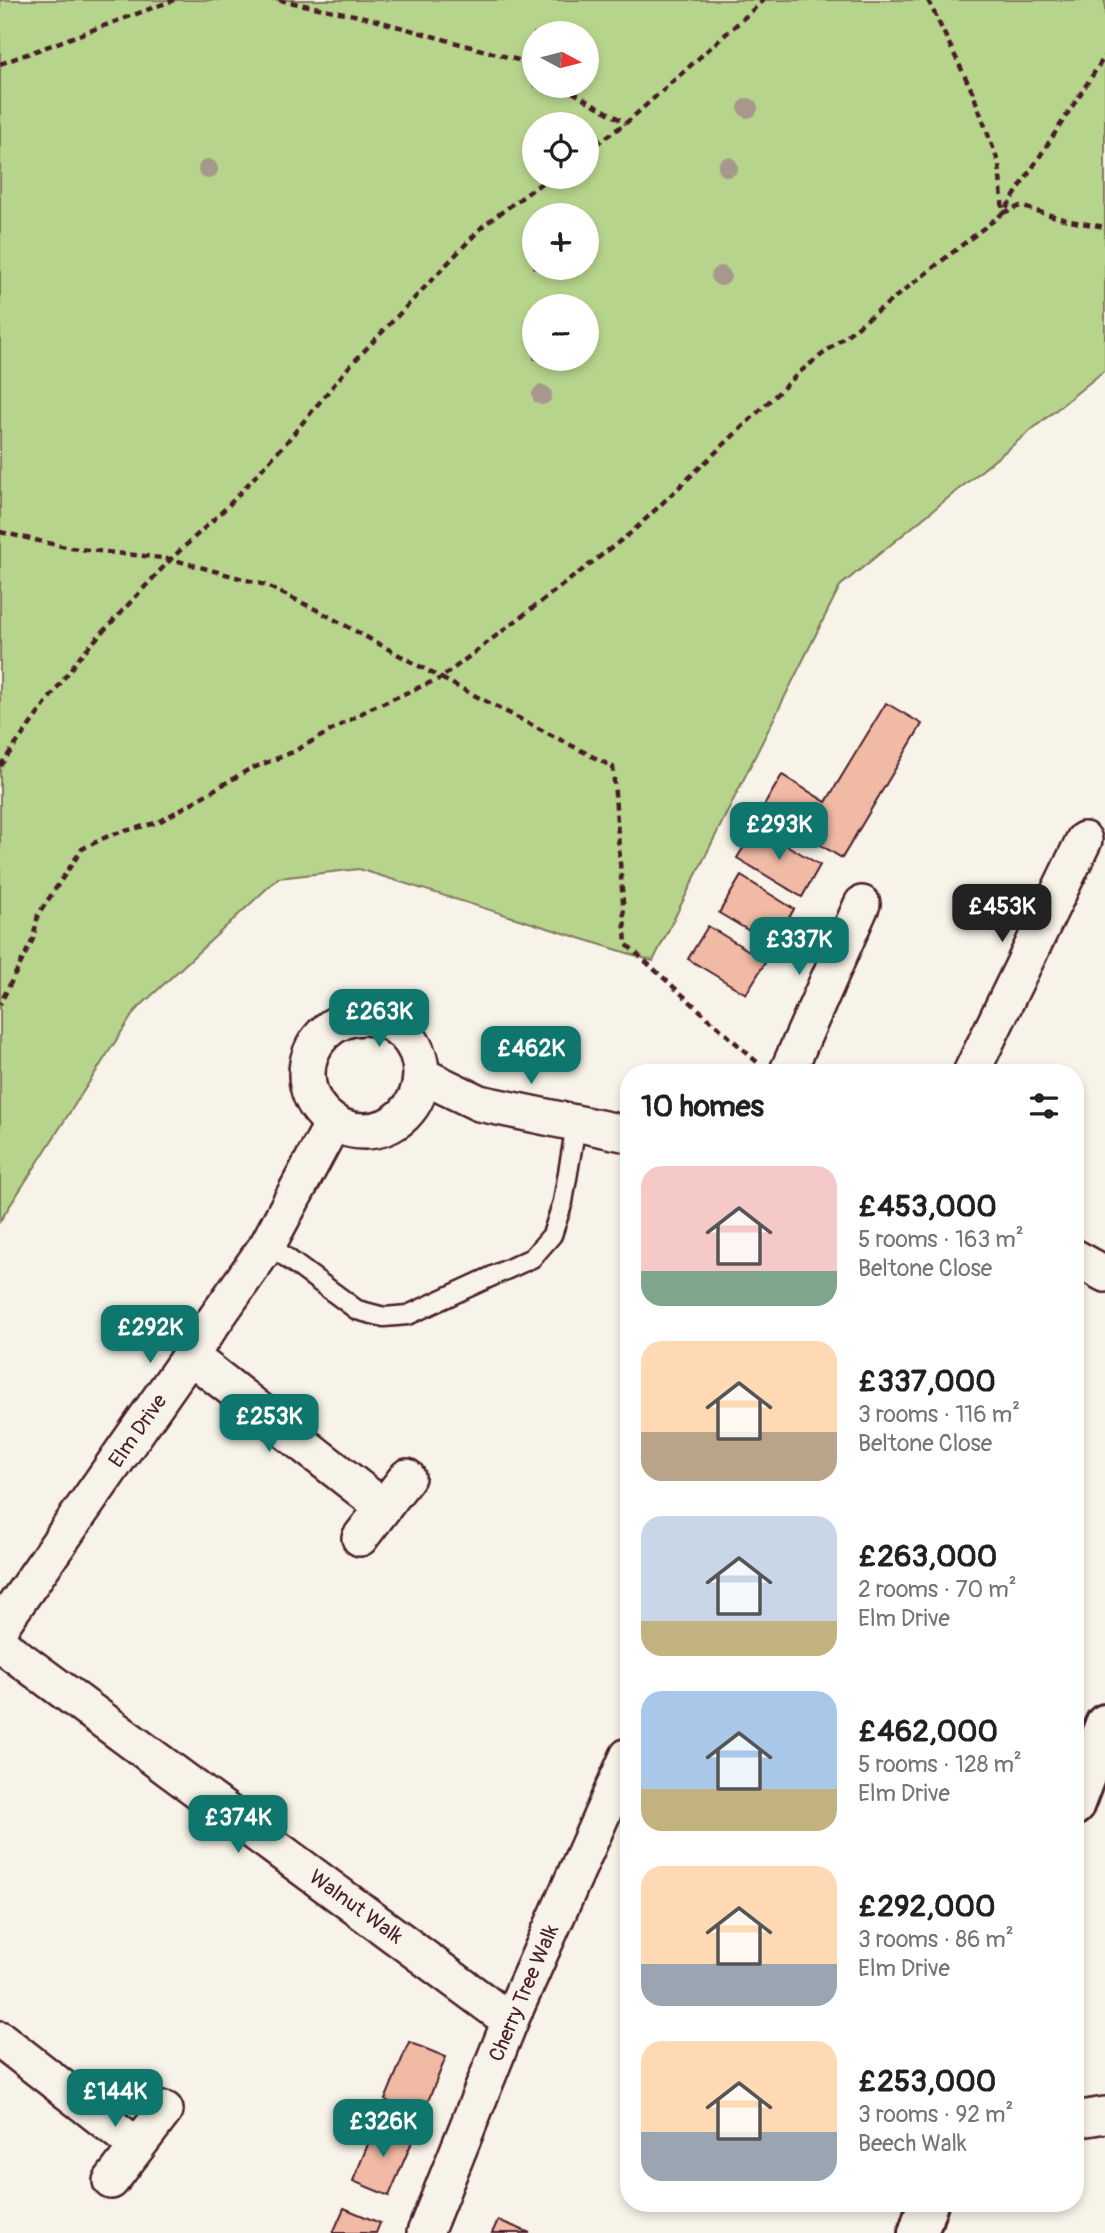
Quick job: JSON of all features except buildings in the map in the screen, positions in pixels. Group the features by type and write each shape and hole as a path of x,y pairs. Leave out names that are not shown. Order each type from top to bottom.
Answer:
{"street":[{"path":"975,1064 1084,839"},
{"path":"775,1064 862,904"},
{"path":"352,1016 386,1019 411,1039 423,1076 413,1106 390,1127 358,1132 333,1124 311,1099 307,1061 326,1030 352,1016"},
{"path":"423,1076 479,1103 620,1133"},
{"name":"Elm Drive","path":"0,1627 268,1244 333,1124"},
{"path":"1084,1262 1105,1274"},
{"path":"190,1356 383,1507"},
{"path":"360,1538 407,1477"},
{"name":"Walnut Walk","path":"0,1644 510,2021"},
{"path":"1084,1779 1105,1724"},
{"name":"Cherry Tree Walk","path":"425,2233 510,2021 620,1774"},
{"path":"0,2039 137,2146"},
{"path":"111,2181 165,2110"},
{"path":"1084,2118 1105,2115"},
{"path":"918,2233 926,2212"}],"lane":[{"path":"268,1244 357,1310 384,1317 408,1315 532,1258 552,1235 559,1213 576,1125"}],"path":[{"path":"0,64 174,0"},
{"path":"279,0 364,17 522,62"},
{"path":"599,142 626,123 764,0"},
{"path":"928,0 972,91 999,164 1003,213"},
{"path":"1003,213 1105,56"},
{"path":"583,98 626,123"},
{"path":"0,766 81,655 171,559 227,507 285,444 347,369 484,225 534,189"},
{"path":"0,1004 33,939 38,915 82,849 110,835 159,822 248,769 293,752 371,708 441,678 632,533 801,371 1003,213 1020,206 1070,221 1105,227"},
{"path":"0,532 69,548 171,559 265,585 320,611 441,678 613,767 626,944 768,1064"}],"green space":[{"path":"0,0 1105,0 1105,370 840,586 653,961 359,869 278,878 135,1011 0,1221"}]}
